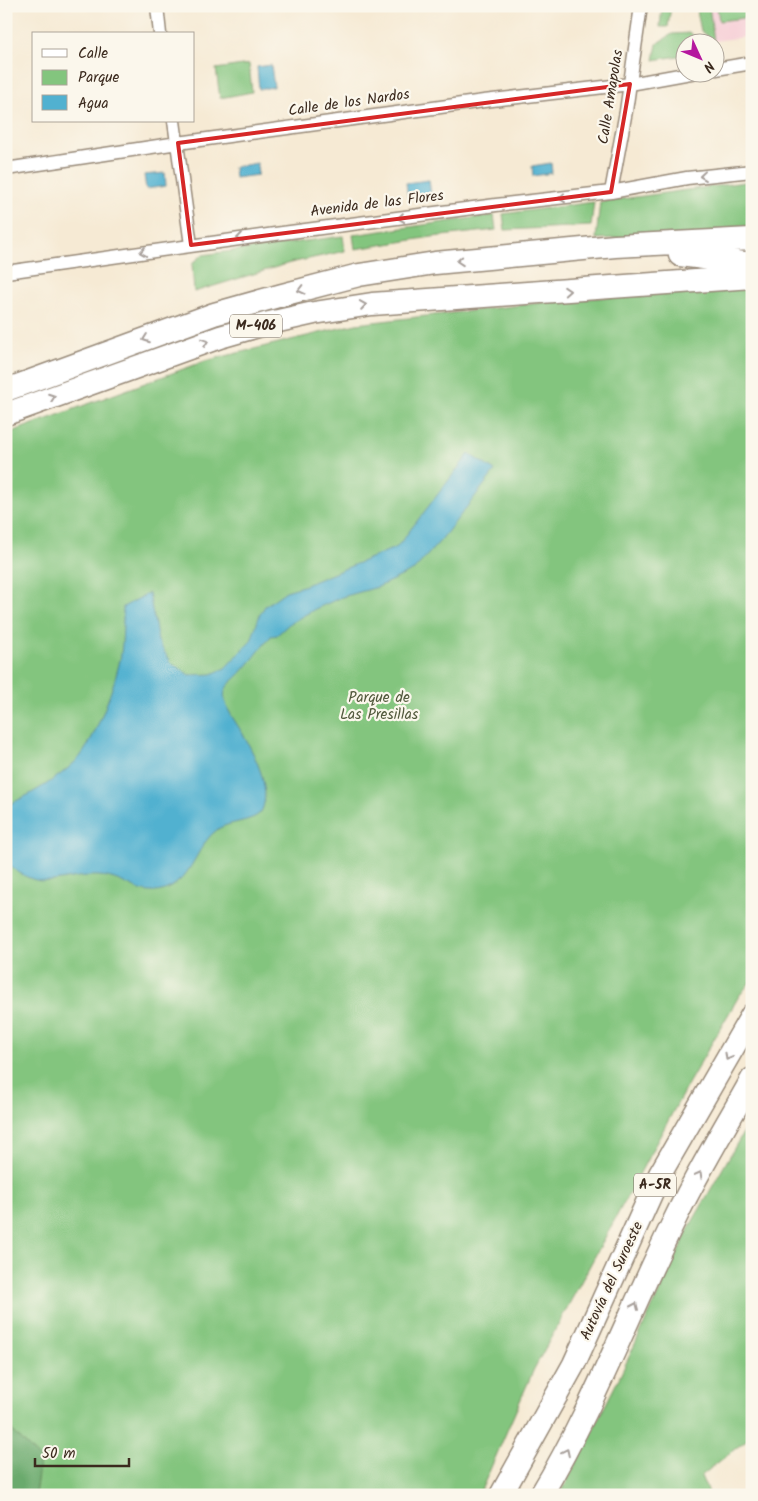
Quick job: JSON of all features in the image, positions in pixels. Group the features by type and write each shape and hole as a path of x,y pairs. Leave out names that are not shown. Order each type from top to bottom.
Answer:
{"highway":[{"name":"M-406","path":"6,390 214,314 282,294 359,275 435,263 615,246 746,242"},
{"path":"509,257 615,254 690,256 752,264"},
{"name":"M-406","path":"6,414 220,337 314,313 372,304 743,278"},
{"name":"Autovía del Suroeste","path":"501,1495 574,1364 660,1174 752,1015"},
{"name":"Autovía del Suroeste","path":"542,1495 606,1371 675,1218 752,1079"}],"street":[{"path":"157,6 160,32"},
{"name":"Calle Amapolas","path":"611,192 630,84 641,6"},
{"path":"726,67 752,63"},
{"name":"Calle de los Nardos","path":"6,169 178,143 630,84 676,76"},
{"path":"174,122 191,245"},
{"name":"Avenida de las Flores","path":"6,272 191,245 496,205 611,192 687,178 752,171"}],"highlighted area":[{"path":"630,84 611,192 191,245 178,143"}],"shaded area":[{"path":"709,6 752,6 752,36 726,39 726,32 713,32"}],"green space":[{"path":"662,6 671,6 668,27 660,27"},
{"path":"696,6 709,6 713,32 701,31"},
{"path":"717,6 752,6 752,17 719,21"},
{"path":"672,34 676,34 676,56 654,60 657,44"},
{"path":"249,64 252,92 220,98 216,69"},
{"path":"752,181 752,232 596,239 600,202"},
{"path":"594,202 591,226 505,230 503,214"},
{"path":"494,215 496,230 432,237 355,249 353,235"},
{"path":"343,236 345,251 290,263 194,292 192,264 202,255"},
{"name":"Parque de Las Presillas","path":"752,286 752,980 739,996 688,1084 534,1369 479,1495 6,1495 6,434 205,361 356,324 556,301"},
{"path":"752,1117 752,1437 701,1476 709,1495 560,1495 620,1376 690,1226"},
{"path":"6,1424 40,1459 35,1495 6,1495"}],"water":[{"path":"271,65 274,87 259,89 257,67"},
{"path":"257,163 258,175 235,178 234,167"},
{"path":"551,163 552,173 533,176 532,166"},
{"path":"165,173 166,186 146,189 144,175"},
{"path":"429,180 431,195 408,198 406,183"},
{"path":"469,454 495,471 441,540 414,570 378,587 342,597 315,609 289,624 277,635 271,636 246,667 227,686 224,697 228,709 254,755 261,773 265,792 262,810 259,814 218,829 211,835 181,879 174,885 154,892 136,888 109,877 85,876 52,881 31,879 6,863 6,806 43,786 77,760 84,752 98,725 119,665 123,607 149,593 158,641 171,663 190,675 212,674 225,668 251,641 260,614 265,606 286,591 303,586 397,547"}]}
